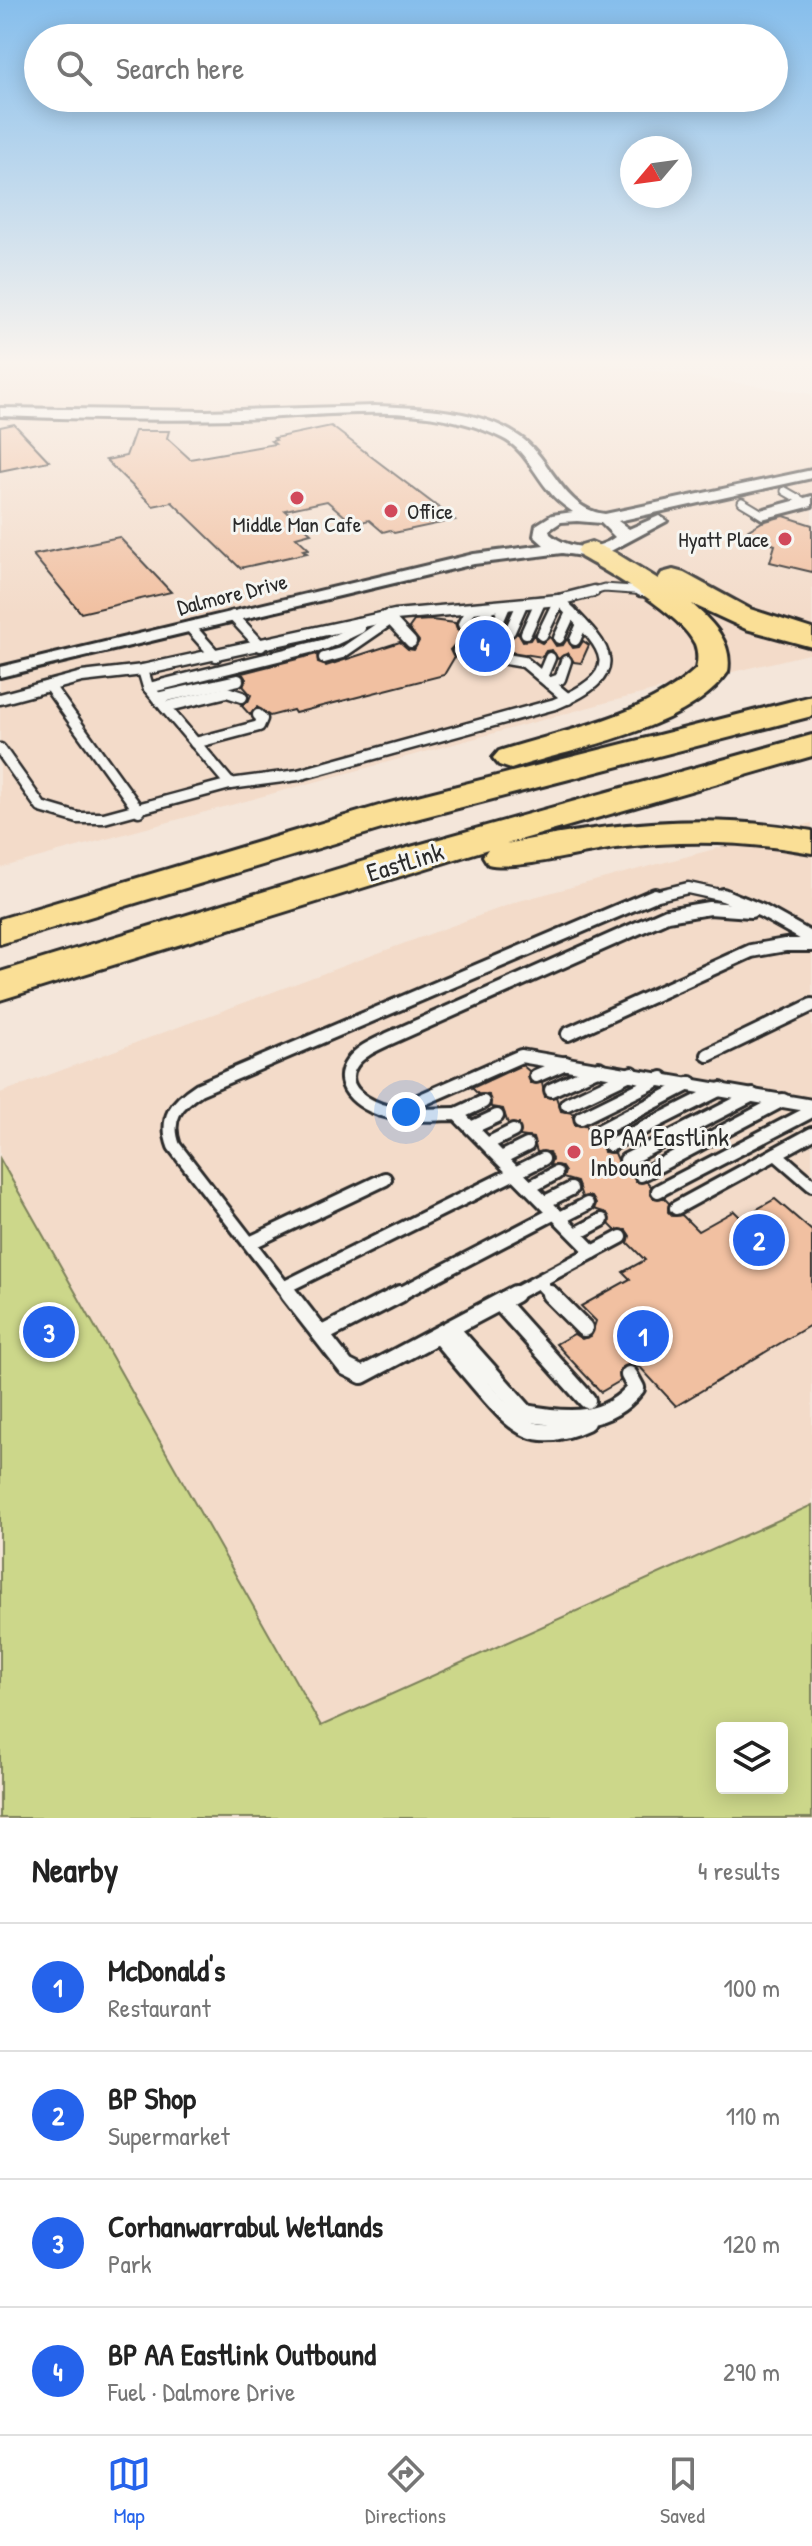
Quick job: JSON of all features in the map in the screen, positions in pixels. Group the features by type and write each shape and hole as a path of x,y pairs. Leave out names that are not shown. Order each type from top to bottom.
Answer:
{"highway":[{"path":"576,549 615,551 720,608 761,624 812,638"},
{"path":"249,855 344,813 649,713 688,695 712,672 712,646 693,621 655,592 615,551"},
{"name":"EastLink","path":"0,932 395,813 812,706"},
{"name":"EastLink","path":"0,986 414,858 812,745"},
{"path":"179,930 248,925 429,872 588,842 706,832 768,834 812,842"}],"street":[{"path":"521,445 531,452 553,487 588,516 615,551"},
{"path":"615,551 812,474"},
{"path":"615,551 657,522 742,502 779,487 812,485"},
{"path":"553,487 554,506 542,528 546,541 576,549"},
{"path":"762,514 809,502"},
{"name":"Dalmore Drive","path":"474,559 567,516 588,516"},
{"name":"Dalmore Drive","path":"0,672 474,559 576,549"}],"lane":[{"path":"779,487 809,502"},
{"path":"742,502 762,514"},
{"path":"542,635 559,600 615,551"},
{"path":"0,699 99,673 143,670 216,656 358,623 559,600"},
{"path":"0,749 33,799 53,812 92,819 139,811 230,784 298,775 568,699 592,682 607,660 601,643 559,600"},
{"path":"526,633 540,602"},
{"path":"510,631 522,604"},
{"path":"495,629 505,606"},
{"path":"480,627 489,607"},
{"path":"463,624 471,609"},
{"path":"448,622 454,610"},
{"path":"559,638 571,612"},
{"path":"233,616 261,646"},
{"path":"388,618 411,642"},
{"path":"324,658 339,654 388,618"},
{"path":"149,688 326,644 352,634 360,628 358,623"},
{"path":"575,640 582,624"},
{"path":"190,627 216,656"},
{"path":"465,650 530,660 545,680 568,699"},
{"path":"545,680 550,658"},
{"path":"545,680 560,679 566,661"},
{"path":"143,670 149,688 230,784"},
{"path":"161,702 238,680"},
{"path":"49,686 139,811"},
{"path":"161,702 227,692 242,697"},
{"path":"195,743 259,726 262,719 258,715"},
{"path":"621,1237 372,1372 362,1375 352,1373 174,1146 168,1133 169,1114 178,1102 199,1089 672,890 702,891 744,903 812,942"},
{"path":"483,1102 457,1114 377,1110 356,1097 347,1084 346,1072 352,1060 388,1039 667,915 693,908 726,908 767,914"},
{"path":"568,1034 751,951 812,942"},
{"path":"708,1055 812,1005"},
{"path":"393,1112 521,1056 722,1088 812,1108"},
{"path":"536,1076 567,1062"},
{"path":"551,1090 599,1068"},
{"path":"567,1104 632,1073"},
{"path":"581,1118 662,1078"},
{"path":"597,1132 691,1083"},
{"path":"610,1145 722,1088"},
{"path":"626,1160 754,1094"},
{"path":"641,1175 784,1100"},
{"path":"658,1191 812,1108"},
{"path":"457,1114 593,1252"},
{"path":"471,1128 497,1116"},
{"path":"487,1144 513,1131"},
{"path":"676,1208 810,1138"},
{"path":"501,1158 527,1145"},
{"path":"776,1154 812,1185"},
{"path":"285,1287 543,1159"},
{"path":"530,1187 556,1173"},
{"path":"250,1243 385,1179"},
{"path":"553,1211 571,1189"},
{"path":"322,1334 553,1211 587,1204"},
{"path":"576,1234 602,1220"},
{"path":"539,1282 584,1328"},
{"path":"500,1303 587,1400"},
{"path":"445,1332 512,1421 524,1428 565,1433 630,1398 636,1388 629,1375"}],"shaded area":[{"path":"0,445 812,445 812,653 608,702 0,868"},
{"path":"812,823 812,1505 321,1726 0,1159 0,1093 519,901"}],"green space":[{"path":"0,1159 321,1726 812,1505 812,1818 0,1818"}],"building":[{"path":"0,445 34,445 49,461 0,471"},
{"path":"130,445 174,445 190,459 270,445 356,445 455,520 394,533 390,530 383,532 369,520 354,524 327,501 285,510 311,533 296,537 309,549 303,550 307,553 240,568 172,502 153,506 106,460 126,456"},
{"name":"Hyatt Place","path":"784,516 812,525 812,572 770,562 775,545 742,534 762,522"},
{"path":"119,537 171,592 81,613 33,555"},
{"path":"414,621 455,623 462,632 472,626 474,632 480,635 487,630 495,637 502,632 510,639 518,632 523,641 530,640 534,634 536,640 542,643 550,637 556,646 563,645 567,639 573,648 579,647 583,641 589,645 581,663 574,662 568,653 558,659 552,650 546,651 542,657 456,643 450,650 454,658 444,675 295,713 293,710 270,716 257,707 250,715 241,705 248,702 251,695 243,686 246,679 242,673 317,654 318,663 326,666 400,642 414,650 419,641 409,628"},
{"path":"522,1065 529,1071 530,1083 542,1083 545,1097 556,1097 561,1111 573,1113 575,1125 586,1125 592,1139 602,1141 604,1152 615,1153 621,1167 634,1170 636,1182 647,1182 651,1186 653,1198 664,1198 669,1203 668,1212 672,1216 682,1215 698,1231 734,1211 741,1218 775,1199 812,1231 812,1324 676,1406 641,1368 630,1364 620,1369 620,1381 601,1392 556,1344 574,1334 582,1339 591,1336 596,1321 581,1306 630,1279 623,1272 645,1260 628,1243 630,1236 626,1230 615,1230 607,1213 594,1209 596,1204 592,1197 582,1197 577,1182 563,1178 565,1172 561,1166 550,1165 552,1159 549,1152 537,1152 533,1138 520,1136 519,1124 508,1124 503,1109 491,1107 489,1095 478,1094 472,1088"}],"place":[{"name":"Middle Man Cafe","path":"297,498"},
{"name":"Office","path":"391,511"},
{"name":"Hyatt Place","path":"785,539"},
{"name":"BP AA Eastlink Outbound","path":"485,646"},
{"name":"BP AA Eastlink Inbound","path":"574,1152"},
{"name":"BP Shop","path":"759,1240"},
{"name":"Corhanwarrabul Wetlands","path":"49,1332"},
{"name":"McDonald's","path":"643,1336"}]}
